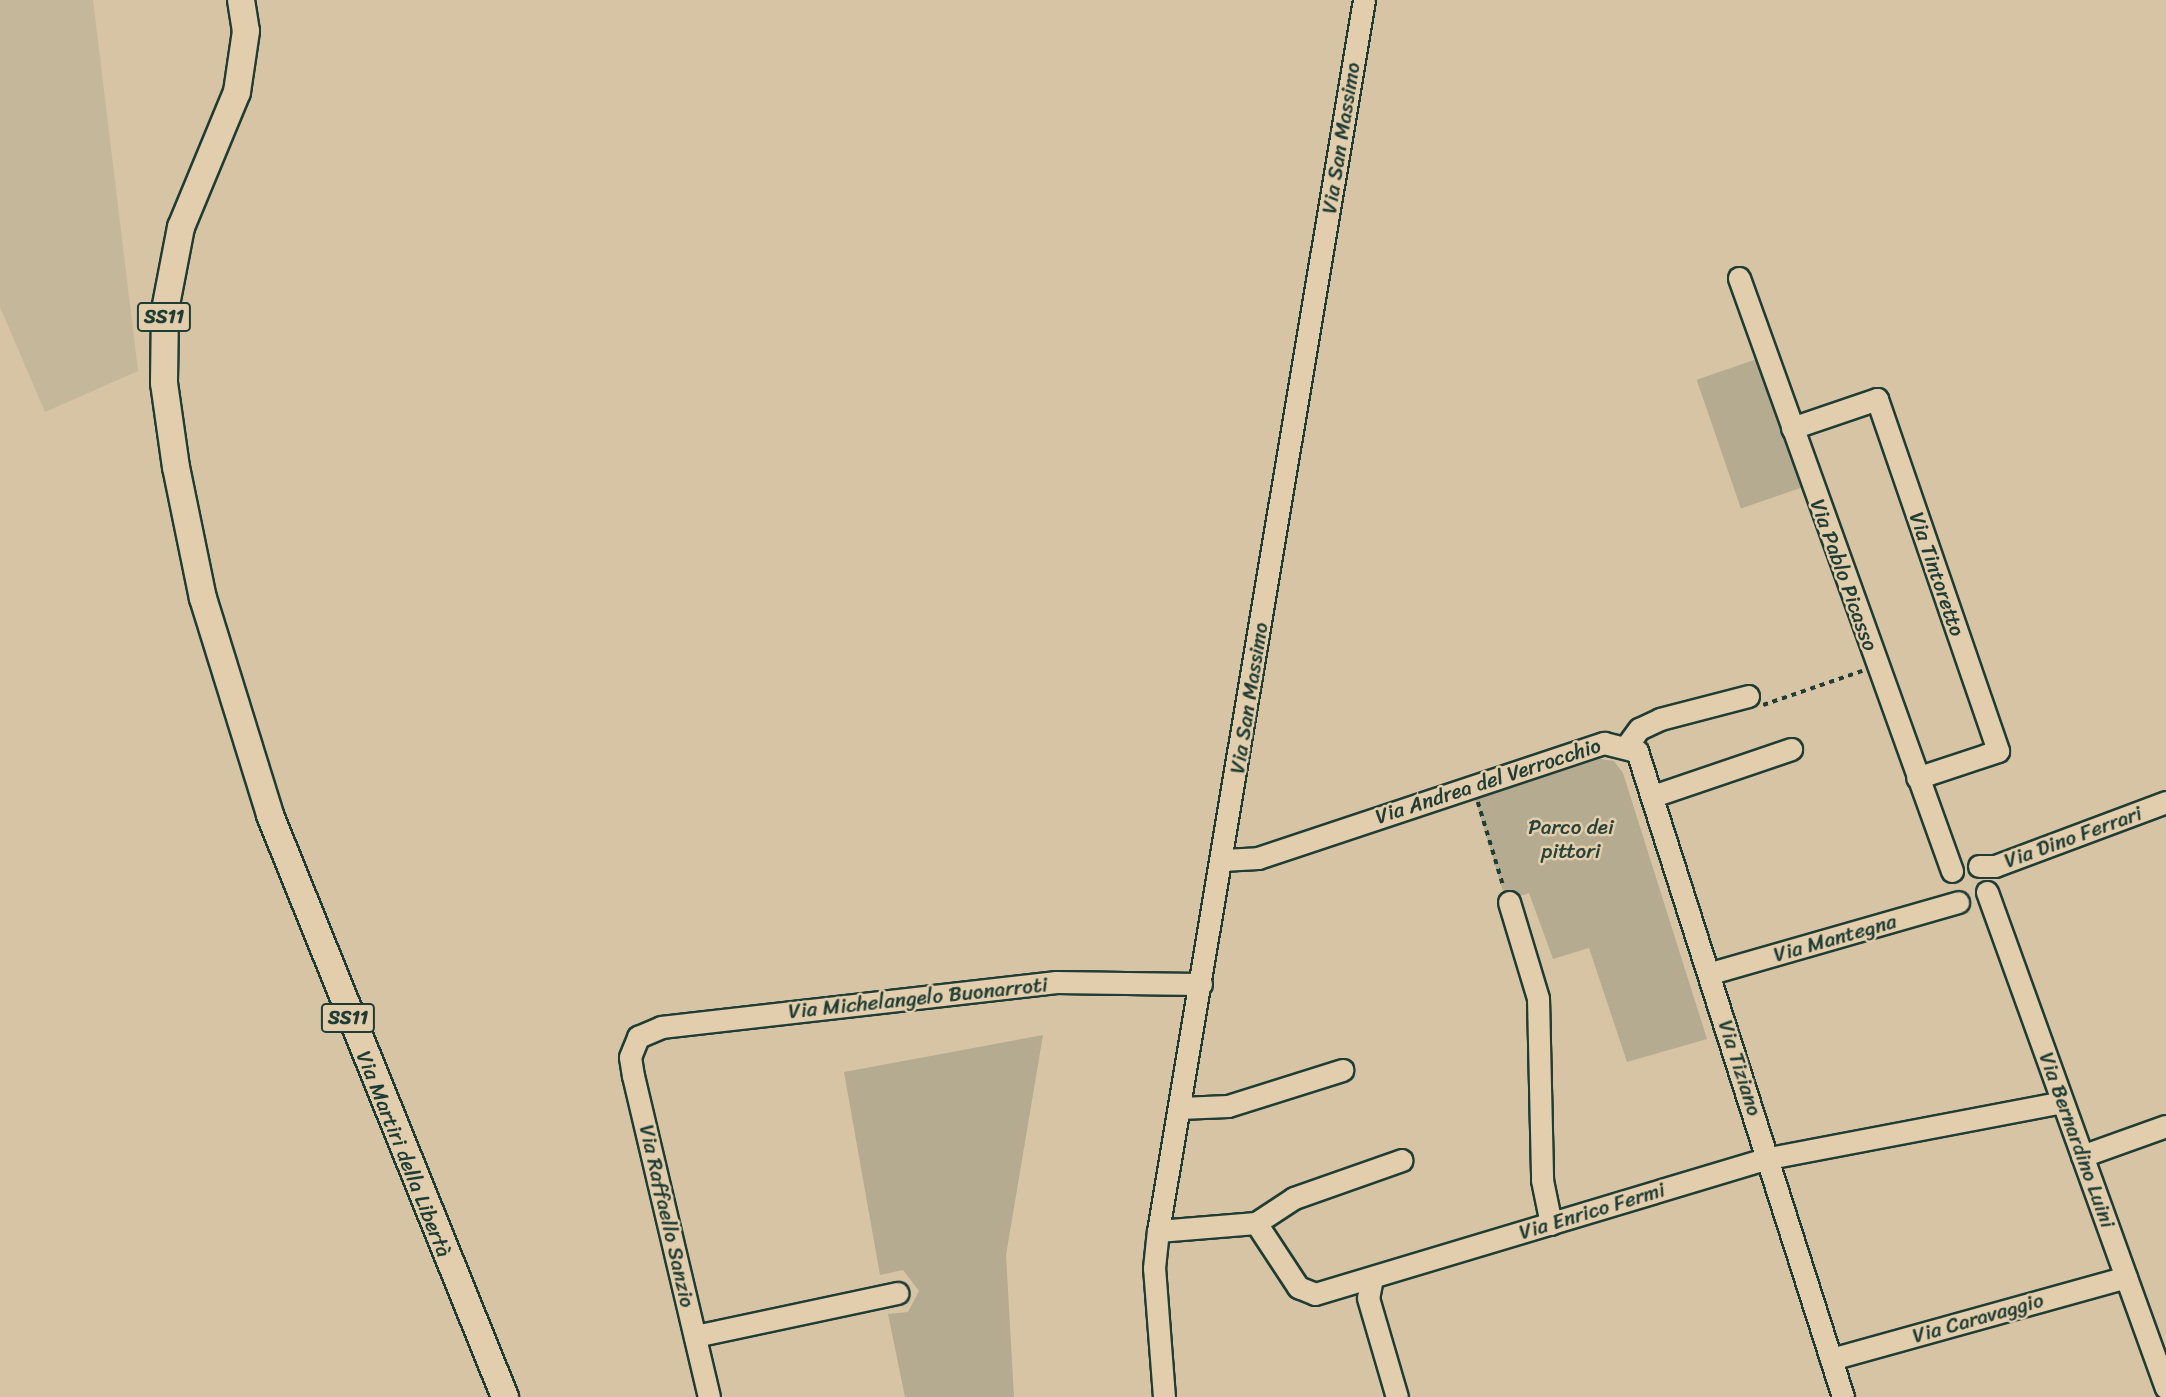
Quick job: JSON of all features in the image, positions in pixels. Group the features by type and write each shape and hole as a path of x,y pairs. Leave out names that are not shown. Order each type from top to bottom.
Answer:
{"main road":[{"name":"Via Martiri della Libertà","path":"244,4 237,92 172,264 162,351 176,467 213,631 270,815 334,985 505,1397"}],"street":[{"name":"Via San Massimo","path":"1162,1393 1154,1268 1158,1231 1364,0"},
{"name":"Via Pablo Picasso","path":"1739,278 1952,871"},
{"name":"Via Tintoretto","path":"1792,428 1877,400 1998,751 1917,778"},
{"name":"Via Andrea del Verrocchio","path":"1222,860 1258,858 1472,783 1604,743 1628,744 1639,729 1660,719 1748,696"},
{"name":"Via Tiziano","path":"1628,744 1642,761 1843,1397"},
{"path":"1653,796 1791,750"},
{"name":"Via Dino Ferrari","path":"1979,866 1995,866 2166,802"},
{"path":"1962,864 1979,866 1988,880 1987,892 1974,903 1958,901 1948,888 1952,871 1962,864"},
{"name":"Via Bernardino Luini","path":"1987,892 2166,1388"},
{"name":"Via Mantegna","path":"1710,973 1958,901"},
{"path":"1509,902 1538,998 1542,1180 1551,1224"},
{"name":"Via Michelangelo Buonarroti","path":"638,1037 661,1027 1056,982 1201,984"},
{"name":"Via Raffaello Sanzio","path":"638,1037 630,1056 709,1397"},
{"path":"1180,1108 1228,1106 1342,1070"},
{"name":"Via Enrico Fermi","path":"1256,1223 1305,1293 1372,1278 1769,1158 2062,1101"},
{"path":"2082,1156 2166,1126"},
{"path":"1158,1231 1256,1223 1294,1198 1402,1160"},
{"name":"Via Caravaggio","path":"1831,1359 2126,1277"},
{"path":"1372,1278 1368,1298 1397,1397"},
{"path":"695,1336 897,1293"}],"path":[{"path":"1748,696 1754,708 1877,666"},
{"path":"1472,783 1509,902"}],"shaded area":[{"path":"0,0 93,0 138,371 45,412 0,307"}],"green space":[{"path":"1760,358 1804,487 1741,508 1697,380"},
{"name":"Parco dei pittori","path":"1600,759 1614,761 1623,773 1707,1039 1627,1062 1589,948 1553,959 1529,893 1506,901 1475,799"},
{"path":"1043,1035 1006,1255 1014,1397 905,1397 888,1314 908,1312 919,1291 903,1270 880,1275 844,1072"}]}
